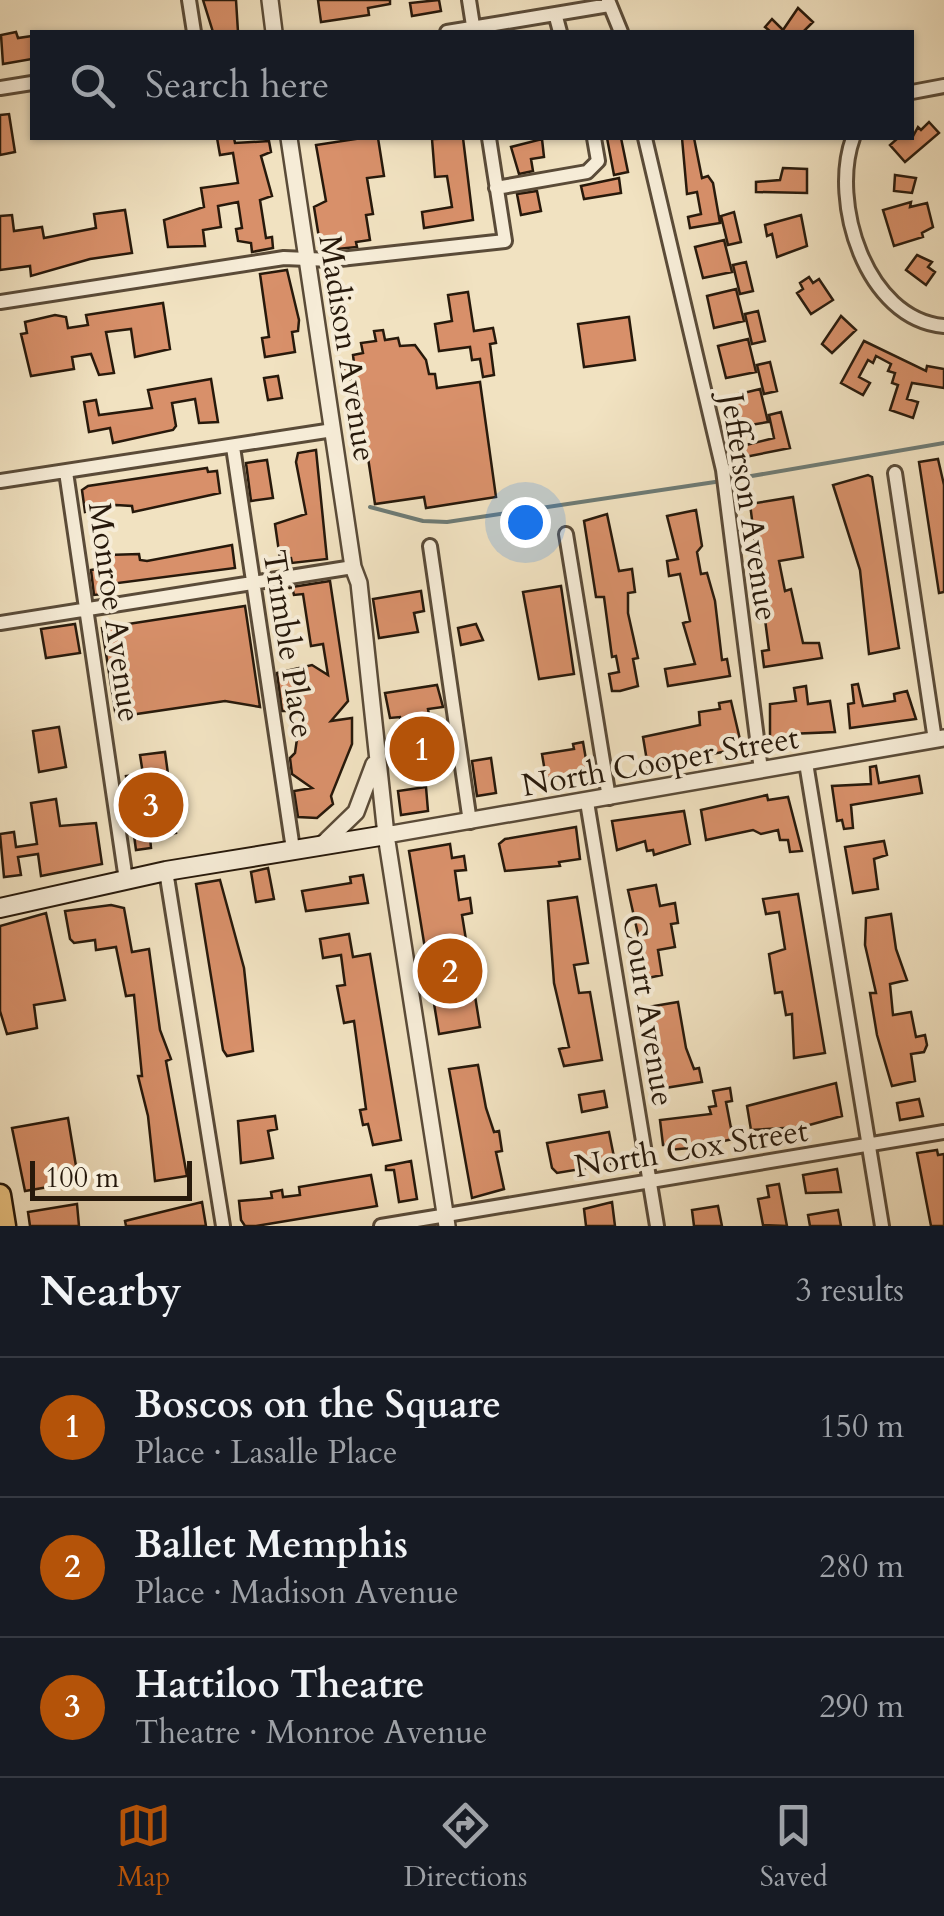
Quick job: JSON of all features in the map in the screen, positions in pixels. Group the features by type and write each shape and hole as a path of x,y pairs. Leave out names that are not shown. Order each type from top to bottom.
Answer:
{"main road":[{"path":"0,908 166,871 386,835"},
{"path":"0,1196 5,1226"}],"street":[{"path":"189,0 194,30"},
{"path":"270,0 274,30"},
{"path":"469,0 474,30"},
{"path":"480,30 556,17 609,2 620,30"},
{"path":"556,17 559,30"},
{"path":"0,88 30,83"},
{"path":"914,92 944,86"},
{"name":"Madison Avenue","path":"289,140 352,567 350,584 368,734 376,750 446,1220"},
{"path":"0,302 284,258 504,241 489,140"},
{"path":"496,188 587,172 598,161 594,140"},
{"name":"Jefferson Avenue","path":"645,140 723,470 761,770"},
{"path":"852,140 843,174 846,218 862,260 896,303 944,326"},
{"path":"0,482 333,430"},
{"name":"Trimble Place","path":"233,447 293,849"},
{"name":"Monroe Avenue","path":"66,472 126,880"},
{"path":"895,473 940,739"},
{"path":"566,534 608,798"},
{"path":"430,546 470,822"},
{"path":"0,624 352,567"},
{"name":"North Cooper Street","path":"386,835 940,739"},
{"path":"322,844 356,812 376,750"},
{"path":"806,763 882,1226"},
{"name":"Court Avenue","path":"588,802 657,1226"},
{"path":"166,871 223,1226"},
{"name":"North Cox Street","path":"380,1226 446,1220 944,1132"}],"building":[{"path":"203,0 236,0 238,30 212,30"},
{"path":"318,0 390,0 390,4 368,8 369,15 321,22"},
{"path":"439,0 441,11 412,16 410,3"},
{"path":"798,8 813,22 805,30 783,30"},
{"path":"772,19 783,30 765,27"},
{"path":"16,32 18,38 30,36 30,59 3,64 1,35"},
{"path":"9,114 15,152 0,155 0,115"},
{"path":"929,122 939,133 905,162 890,145 896,140 914,140 918,127 921,130"},
{"path":"217,140 269,141 271,152 261,156 272,196 260,200 266,238 272,237 273,248 252,252 251,243 238,241 236,229 242,228 238,202 218,206 221,227 203,230 205,246 168,247 164,220 204,207 201,188 238,183 233,153 220,155"},
{"path":"378,140 384,176 367,178 373,214 366,215 370,240 356,242 357,247 327,250 320,244 314,207 326,201 316,145"},
{"path":"432,140 463,140 473,220 424,228 422,212 452,207 447,176 435,177"},
{"path":"542,140 544,157 531,159 533,171 519,174 511,147"},
{"path":"607,140 621,140 628,172 614,175"},
{"path":"682,140 694,140 702,178 708,176 713,183 720,223 690,228 688,217 701,214 697,192 687,194"},
{"path":"783,168 807,169 807,193 756,192 756,182 780,180"},
{"path":"895,175 916,178 912,193 894,191"},
{"path":"619,178 621,193 584,199 581,186"},
{"path":"537,191 541,211 521,215 517,194"},
{"path":"911,202 910,207 927,203 933,227 922,233 923,237 894,246 883,210"},
{"path":"125,210 132,253 90,259 31,276 30,266 0,270 0,216 12,215 14,231 42,227 44,238 96,228 94,214"},
{"path":"734,212 741,242 728,245 721,216"},
{"path":"801,215 807,246 777,257 772,234 767,236 765,225"},
{"path":"724,240 732,272 703,278 695,247"},
{"path":"917,255 932,262 928,267 935,272 926,285 906,270"},
{"path":"746,262 753,291 740,294 733,265"},
{"path":"287,270 299,320 298,331 292,332 295,352 265,357 262,338 269,337 260,274"},
{"path":"809,277 813,283 819,279 833,300 811,314 797,293 803,289 800,283"},
{"path":"736,289 744,321 714,328 707,296"},
{"path":"468,292 474,331 493,328 496,343 490,344 494,375 483,377 480,359 472,360 470,347 439,351 435,324 452,321 448,295"},
{"path":"163,303 170,349 135,357 131,329 106,332 114,373 99,375 91,354 72,357 74,369 31,376 21,334 27,333 25,322 55,315 66,317 68,328 88,325 86,315"},
{"path":"758,311 765,341 752,344 745,314"},
{"path":"841,316 856,330 832,353 822,344"},
{"path":"629,317 635,360 584,367 578,324"},
{"path":"383,330 385,340 398,338 400,346 415,345 426,360 429,374 435,374 437,388 480,382 496,497 426,508 424,497 375,504 356,378 345,380 343,364 354,363 353,355 363,353 361,343 376,341 374,331"},
{"path":"748,339 756,372 726,378 718,346"},
{"path":"864,341 926,371 927,366 944,369 944,388 912,383 907,399 918,402 913,418 890,410 898,385 892,383 895,373 888,371 891,364 876,356 873,363 868,360 859,377 870,383 863,395 841,383"},
{"path":"770,362 777,391 764,394 757,365"},
{"path":"278,376 282,398 268,400 264,378"},
{"path":"211,379 218,422 199,423 195,399 172,403 176,426 173,430 113,443 110,428 89,432 84,402 96,400 99,415 152,408 148,390"},
{"path":"760,389 768,422 738,427 731,396"},
{"path":"781,412 790,448 745,457 742,446 774,438 769,415"},
{"path":"316,450 327,559 292,563 291,558 280,559 275,524 306,514 296,462 298,453"},
{"path":"938,459 944,485 944,592 939,593 919,462"},
{"path":"267,460 273,498 251,501 246,463"},
{"path":"207,468 208,472 217,471 220,493 133,512 132,506 116,505 85,512 82,490 88,486"},
{"path":"872,477 899,648 869,654 860,570 833,485"},
{"path":"793,497 803,557 779,561 785,591 791,589 803,643 819,643 822,658 764,667 762,651 769,650 750,504"},
{"path":"696,510 702,546 697,552 701,574 707,573 715,601 722,660 727,659 730,676 668,686 665,669 695,664 683,623 690,621 680,574 669,576 667,561 678,559 667,516"},
{"path":"607,514 619,571 632,569 635,592 628,593 628,613 638,658 633,659 638,686 620,691 612,691 609,674 619,672 616,656 612,657 604,597 596,597 584,521"},
{"path":"232,545 235,568 102,585 104,594 94,595 91,570 102,568 100,559 107,555 139,554 140,560 147,561"},
{"path":"330,581 348,701 331,721 352,718 352,744 331,796 333,804 317,818 298,817 294,791 312,788 292,774 290,758 295,753 301,711 282,711 277,673 312,665 328,675 323,644 311,646 303,594 294,595 292,587"},
{"path":"561,586 574,674 539,679 523,592"},
{"path":"421,591 424,611 414,613 418,632 379,638 373,599"},
{"path":"245,606 260,707 225,701 116,717 102,628"},
{"path":"75,624 80,653 46,658 41,629"},
{"path":"476,624 483,640 461,645 458,628"},
{"path":"858,684 863,706 895,701 894,694 907,691 916,719 850,728 848,704 854,703 852,685"},
{"path":"437,685 443,707 428,709 433,737 447,735 450,754 442,756 443,765 396,772 391,743 405,741 400,717 390,718 385,693"},
{"path":"806,686 808,704 830,701 835,732 789,734 790,739 770,741 770,704 796,701 794,688"},
{"path":"731,701 742,748 648,767 643,737 700,725 699,712 720,709 719,703"},
{"path":"59,727 66,767 39,772 33,731"},
{"path":"583,742 588,771 546,778 542,754 574,749 573,744"},
{"path":"165,752 176,833 150,837 151,848 136,850 126,776 143,774 140,755"},
{"path":"491,758 496,793 477,796 472,761"},
{"path":"876,766 879,783 919,776 922,793 851,805 853,828 844,829 842,820 837,821 832,786 871,784 870,767"},
{"path":"426,787 428,811 401,815 398,791"},
{"path":"767,795 768,800 788,797 802,851 790,852 788,840 780,840 778,830 761,834 753,830 706,840 701,810"},
{"path":"56,799 60,826 96,823 102,864 41,876 38,854 18,857 21,875 4,877 0,834 14,832 16,847 37,844 31,803"},
{"path":"684,811 690,844 654,855 653,850 647,851 645,841 617,850 612,821"},
{"path":"576,827 580,859 559,862 560,866 505,871 499,844 505,839"},
{"path":"884,841 887,855 874,859 878,889 853,893 845,847"},
{"path":"450,844 452,858 464,856 466,870 455,871 459,900 470,898 472,913 462,915 480,1027 439,1034 409,851"},
{"path":"268,868 274,899 256,902 251,872"},
{"path":"363,875 368,903 306,911 302,891 351,883 350,877"},
{"path":"220,880 244,968 253,1051 227,1056 196,884"},
{"path":"656,885 660,906 675,903 678,923 671,924 675,947 658,950 662,975 648,978 628,890"},
{"path":"798,894 825,1053 794,1058 792,1014 786,1015 782,992 775,993 769,954 785,949 779,912 766,914 763,899"},
{"path":"577,897 588,963 574,965 579,993 590,992 602,1060 564,1066 559,1049 569,1047 554,983 548,901"},
{"path":"111,905 124,908 132,952 149,949 160,1030 171,1059 166,1061 187,1176 155,1181 148,1116 138,1076 142,1076 134,995 126,996 116,947 96,950 95,940 74,943 70,939 65,911"},
{"path":"46,913 65,1000 34,1005 37,1028 7,1034 0,1011 0,926"},
{"path":"891,914 896,949 907,980 890,984 893,1015 911,1012 916,1037 925,1035 927,1045 924,1052 911,1054 915,1081 892,1086 877,1035 870,993 876,993 865,945 866,918"},
{"path":"349,934 353,957 370,954 401,1140 373,1145 368,1124 363,1125 360,1110 366,1109 354,1021 344,1023 337,986 345,985 341,955 323,958 320,939"},
{"path":"678,1002 686,1048 694,1069 699,1068 702,1082 665,1088 648,1007"},
{"path":"478,1065 486,1108 494,1132 499,1131 502,1151 496,1152 504,1189 472,1198 449,1069"},
{"path":"836,1083 842,1116 802,1127 751,1130 747,1106"},
{"path":"730,1088 732,1101 726,1102 731,1128 737,1127 738,1138 669,1150 668,1145 663,1145 660,1120 711,1114 709,1107 716,1106 713,1091"},
{"path":"604,1091 607,1107 582,1112 579,1095"},
{"path":"919,1099 923,1116 900,1120 897,1103"},
{"path":"275,1116 277,1129 268,1131 273,1158 241,1163 238,1121"},
{"path":"68,1118 77,1172 58,1175 60,1185 25,1191 12,1128"},
{"path":"609,1132 614,1157 611,1164 557,1173 552,1168 547,1143"},
{"path":"937,1150 938,1155 944,1154 944,1226 931,1226 917,1153"},
{"path":"411,1161 417,1199 399,1202 394,1170 386,1170 386,1166"},
{"path":"837,1169 841,1192 806,1193 803,1175"},
{"path":"371,1175 377,1206 256,1226 245,1226 241,1220 239,1201 272,1198 271,1192 282,1190 283,1197 300,1195 299,1187"},
{"path":"779,1184 787,1226 763,1225 758,1199 769,1197 767,1186"},
{"path":"202,1202 206,1226 126,1226 125,1221"},
{"path":"612,1202 615,1226 586,1226 584,1209"},
{"path":"77,1204 79,1226 30,1226 28,1212"},
{"path":"718,1206 722,1226 694,1226 692,1210"},
{"path":"838,1210 841,1226 810,1226 808,1215"}],"waterway":[{"path":"734,479 944,443"},
{"path":"370,507 423,521 447,522 715,482"}],"place":[{"name":"Boscos on the Square","path":"422,749"},
{"name":"Hattiloo Theatre","path":"151,805"},
{"name":"Ballet Memphis","path":"450,971"}]}
